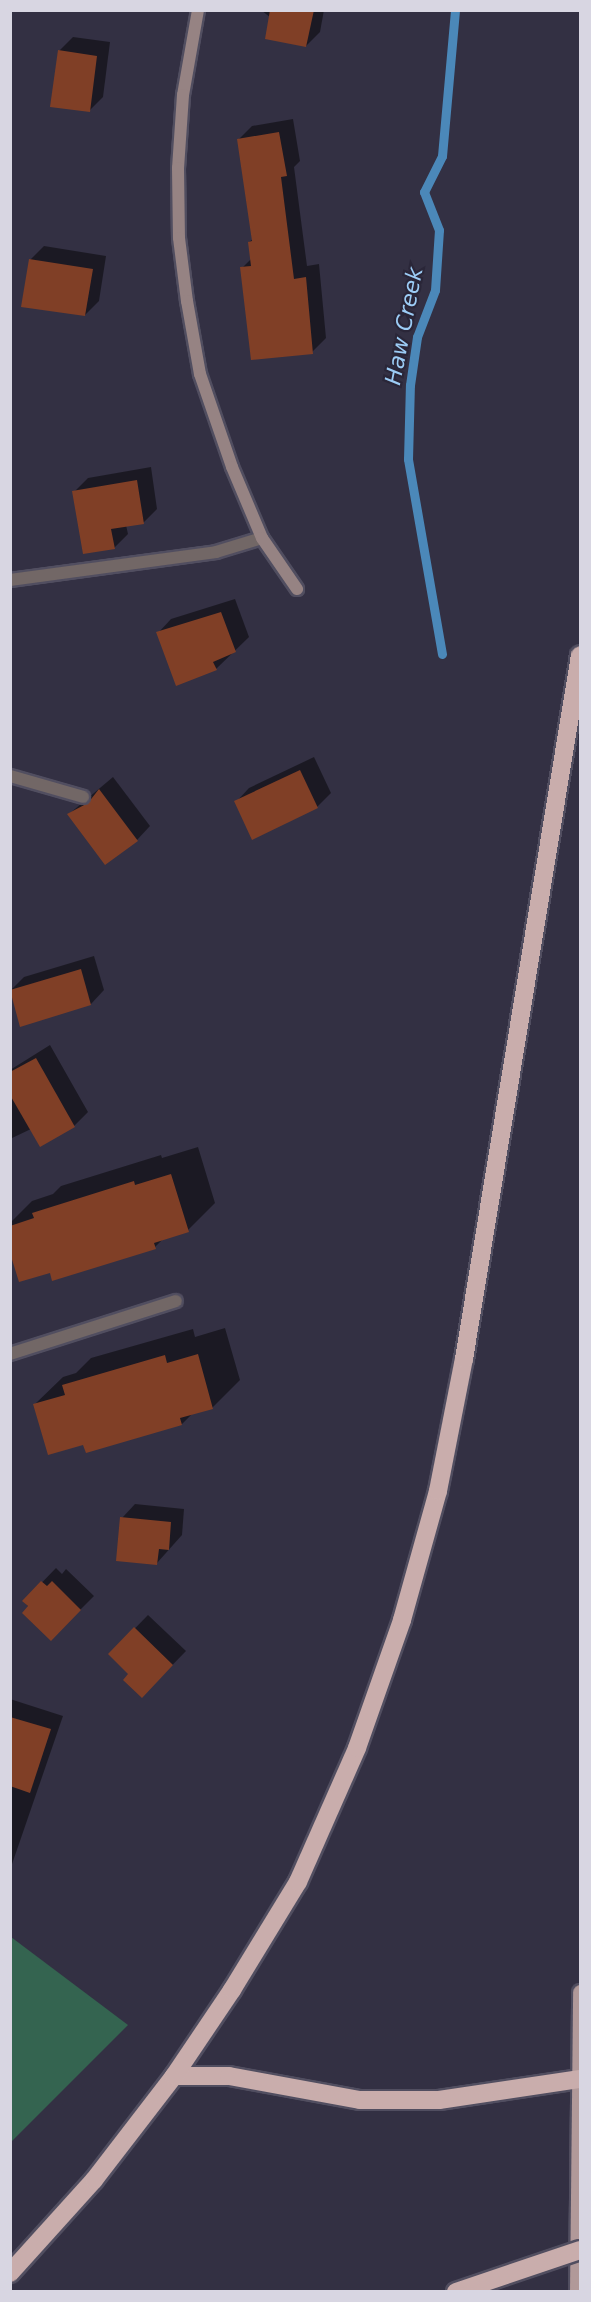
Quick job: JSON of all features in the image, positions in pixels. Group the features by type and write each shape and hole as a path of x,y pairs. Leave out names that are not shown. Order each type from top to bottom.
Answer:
{"highway":[{"path":"10,2272 94,2180 174,2076 298,1882 357,1748 408,1598 438,1491 464,1359 580,655"},
{"path":"174,2076 229,2076 360,2100 439,2100 580,2080"},
{"path":"456,2292 580,2250"}],"main road":[{"path":"577,2292 580,1992"}],"street":[{"path":"198,10 183,94 178,168 179,238 200,374 232,467 262,538 297,590"}],"lane":[{"path":"10,580 216,552 262,538"},
{"path":"10,776 83,797"},
{"path":"10,1354 176,1301"}],"green space":[{"path":"11,1937 128,2025 10,2142"}],"building":[{"path":"270,10 314,10 306,47 265,39"},
{"path":"58,50 97,56 90,112 50,107"},
{"path":"279,132 287,176 281,177 294,279 306,277 313,354 251,360 240,267 251,266 248,242 252,241 237,139"},
{"path":"29,259 93,269 85,316 21,307"},
{"path":"137,480 144,524 111,529 115,549 83,554 72,491"},
{"path":"221,612 236,652 213,662 217,670 176,686 156,632"},
{"path":"300,770 318,808 252,840 234,801"},
{"path":"99,789 138,841 105,865 67,814 88,803"},
{"path":"81,969 91,1005 20,1027 10,990"},
{"path":"36,1058 75,1127 40,1147 10,1095 10,1072"},
{"path":"171,1174 189,1232 154,1243 156,1249 52,1281 50,1273 19,1282 10,1253 10,1226 34,1218 32,1213 134,1181 135,1185"},
{"path":"198,1354 213,1409 180,1418 182,1425 86,1453 83,1445 48,1455 33,1404 65,1395 62,1385 165,1355 167,1363"},
{"path":"120,1517 171,1522 169,1550 159,1549 157,1565 116,1561"},
{"path":"41,1581 47,1586 52,1581 81,1610 51,1641 22,1613 28,1606 22,1601"},
{"path":"134,1627 173,1665 142,1698 123,1680 128,1674 108,1654"},
{"path":"10,1717 51,1729 30,1793 10,1786"}],"waterway":[{"name":"Haw Creek","path":"442,654 408,459 410,385 417,337 435,290 439,230 424,192 442,156 455,10"}]}
